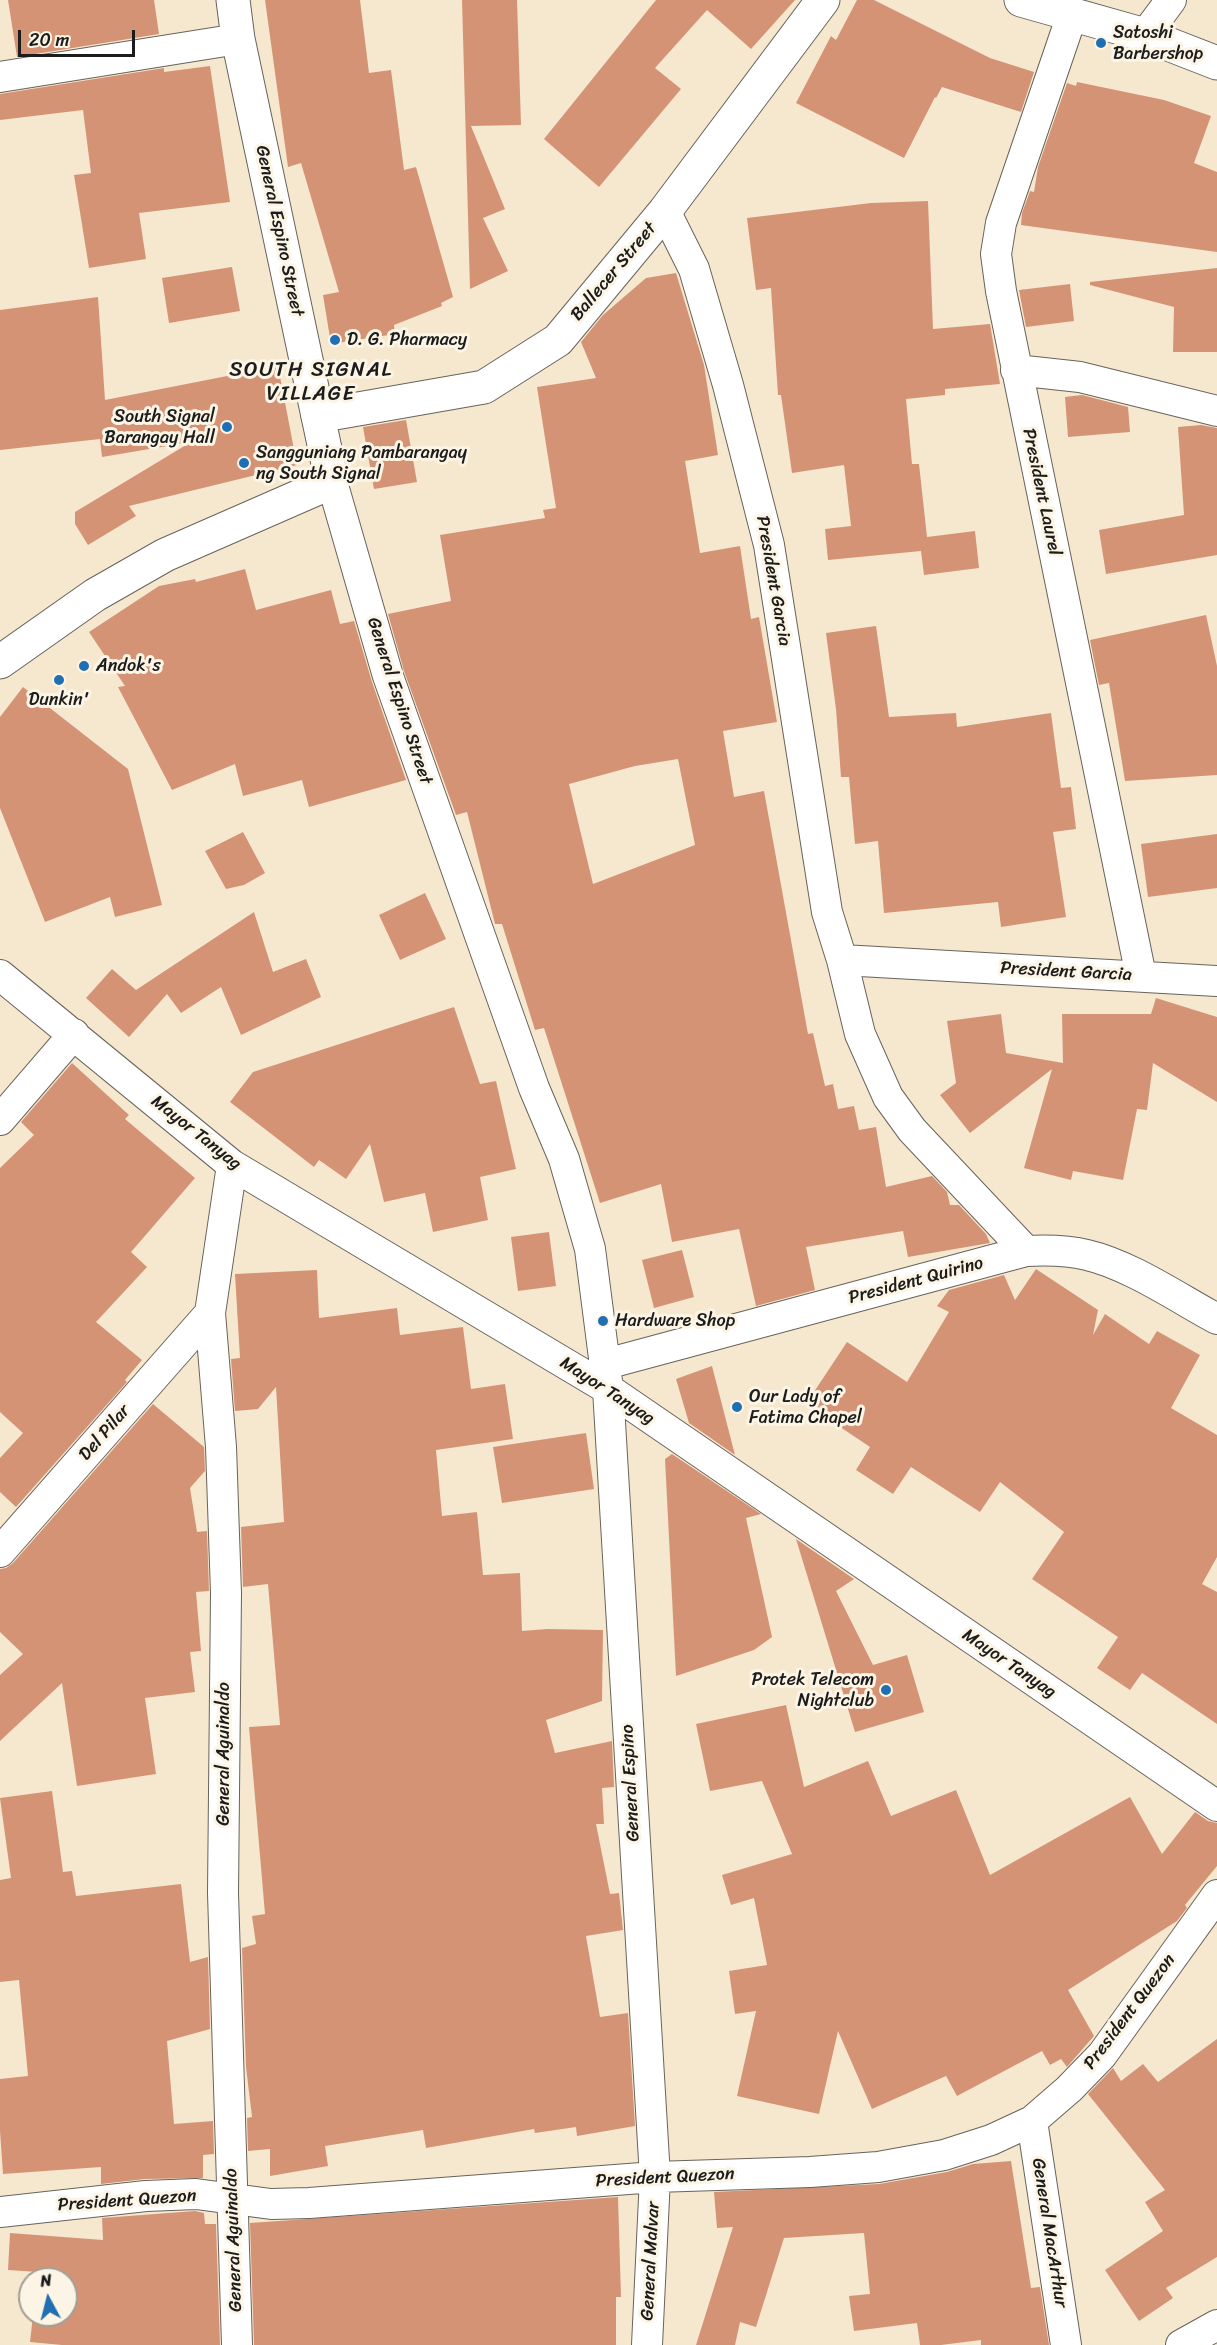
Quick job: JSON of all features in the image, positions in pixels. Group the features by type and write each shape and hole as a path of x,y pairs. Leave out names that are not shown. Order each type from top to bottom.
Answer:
{"street":[{"name":"General Espino Street","path":"233,0 238,39 332,482 388,676 534,1088 564,1159 590,1249 607,1377"},
{"name":"Ballecer Street","path":"318,416 484,387 558,340 665,211 823,0"},
{"path":"1021,0 1145,35 1217,63"},
{"path":"1145,35 1171,0"},
{"name":"President Laurel","path":"1072,15 1002,223 996,254 1016,370 1141,976"},
{"path":"0,78 238,39"},
{"name":"President Garcia","path":"665,211 694,269 728,385 770,545 827,912 842,960 860,1034 888,1097 912,1130 1026,1251"},
{"path":"1016,370 1088,379 1217,411"},
{"path":"0,662 95,595 165,555 332,482"},
{"name":"President Garcia","path":"842,960 1217,981"},
{"name":"Mayor Tanyag","path":"0,975 232,1165 607,1377 1217,1806"},
{"path":"0,1120 74,1034"},
{"name":"General Aguinaldo","path":"232,1165 210,1313 220,1447 226,1593 223,1893 237,2345"},
{"name":"President Quirino","path":"607,1377 1026,1251 1049,1250 1087,1255 1119,1266 1217,1319"},
{"name":"Del Pilar","path":"0,1552 210,1313"},
{"name":"General Espino","path":"607,1377 655,2177"},
{"name":"President Quezon","path":"0,2212 146,2196 196,2194 271,2204 309,2204 655,2177 810,2172 878,2167 944,2155 991,2140 1032,2121 1069,2089 1101,2055 1217,1895"},
{"name":"General MacArthur","path":"1032,2121 1066,2345"},
{"name":"General Malvar","path":"646,2345 655,2177"},
{"path":"1181,2345 1217,2325"}],"building":[{"path":"8,0 154,0 159,34 17,57"},
{"path":"265,0 360,0 369,73 391,70 404,170 416,167 453,297 441,303 442,306 394,325 395,334 331,344 323,295 339,292 301,163 288,167"},
{"path":"462,0 517,0 521,125 471,126 505,209 483,218 508,271 470,289"},
{"path":"656,0 795,0 751,49 707,10 655,68 681,89 599,187 544,139"},
{"path":"857,0 874,0 990,58 1034,72 1021,112 942,87 904,158 796,103 831,36 836,40"},
{"path":"210,66 230,202 139,213 146,259 89,268 74,175 91,173 83,110 0,120 0,94 164,68 164,72"},
{"path":"1077,82 1164,100 1211,116 1194,163 1217,172 1217,252 1021,225 1022,213 1030,191 1034,192 1038,167 1067,83 1076,86"},
{"path":"928,201 933,329 990,324 1000,384 945,389 945,395 906,399 912,464 919,464 927,537 975,531 979,568 924,575 921,551 828,560 825,529 851,526 844,465 792,473 781,395 778,395 771,288 756,290 747,218 871,203"},
{"path":"232,267 240,311 169,323 162,278"},
{"path":"1217,268 1217,352 1173,352 1174,307 1090,285 1090,282"},
{"path":"676,273 704,365 718,455 685,461 700,553 740,546 751,619 759,617 777,722 723,731 734,797 764,791 808,1034 813,1033 825,1086 833,1084 838,1109 854,1106 859,1130 876,1127 886,1187 932,1176 947,1192 950,1205 959,1205 986,1234 990,1243 908,1257 903,1231 806,1247 815,1290 756,1306 739,1229 672,1242 661,1184 600,1203 544,1028 535,1030 502,924 495,924 467,812 456,815 404,671 388,614 451,601 440,535 545,518 543,510 556,508 537,387 596,378 581,342 603,315 646,278","holes":["678,759 695,845 593,884 569,784 635,766"]},
{"path":"1070,284 1074,321 1026,327 1019,290"},
{"path":"98,297 105,400 278,366 297,465 129,506 136,516 88,545 75,524 75,512 191,442 102,457 100,439 0,450 0,310"},
{"path":"1082,395 1128,407 1130,432 1068,437 1065,397"},
{"path":"406,420 417,482 374,489 363,427"},
{"path":"1201,425 1217,428 1217,555 1106,574 1099,530 1184,515 1178,427"},
{"path":"245,569 256,610 331,590 340,624 354,621 372,682 406,780 309,807 302,780 243,796 235,764 172,790 118,687 125,686 89,632 159,586 195,579 196,582"},
{"path":"1206,615 1217,666 1217,775 1125,781 1109,683 1099,685 1090,640"},
{"path":"876,626 889,717 956,713 957,727 1051,713 1061,788 1071,787 1076,829 1053,832 1066,917 1001,927 998,902 884,913 878,841 855,844 849,777 841,777 836,709 826,633"},
{"path":"23,687 128,769 162,905 115,917 110,897 45,922 0,808 0,717"},
{"path":"243,832 265,873 244,885 226,889 205,851"},
{"path":"1217,834 1217,888 1148,897 1141,844"},
{"path":"425,893 446,939 400,960 379,915"},
{"path":"254,912 273,972 306,959 321,997 241,1035 221,987 181,1013 167,994 129,1037 86,998 112,969 136,990"},
{"path":"1156,998 1217,1017 1217,1102 1153,1063 1147,1110 1137,1109 1123,1180 1073,1171 1071,1180 1024,1168 1052,1069 970,1133 940,1095 956,1083 947,1021 1001,1014 1006,1053 1063,1063 1062,1014 1151,1014"},
{"path":"454,1007 480,1084 496,1081 516,1169 480,1177 488,1220 433,1232 425,1193 384,1202 370,1144 346,1179 319,1160 314,1167 230,1102 253,1072"},
{"path":"72,1063 129,1115 125,1119 195,1178 131,1252 147,1267 96,1322 142,1360 125,1380 127,1382 16,1507 0,1492 0,1458 23,1433 0,1412 0,1168 34,1135 21,1122"},
{"path":"549,1232 556,1286 518,1291 511,1237"},
{"path":"682,1250 694,1297 654,1308 642,1260"},
{"path":"1036,1269 1098,1310 1093,1335 1105,1314 1149,1344 1157,1331 1200,1355 1171,1408 1217,1435 1217,1557 1202,1584 1217,1592 1217,1724 1142,1673 1130,1690 1097,1668 1118,1637 1032,1579 1064,1532 1000,1482 980,1512 911,1467 893,1494 856,1470 870,1447 806,1404 847,1342 907,1382 949,1312 937,1306 949,1290 1004,1275 1015,1300"},
{"path":"317,1270 319,1318 397,1308 400,1335 463,1327 471,1389 505,1384 513,1439 436,1450 442,1516 477,1512 483,1575 520,1573 522,1631 603,1630 602,1701 546,1720 555,1753 612,1741 614,1787 602,1788 604,1824 596,1824 610,1894 619,1893 623,1930 586,1936 600,2017 628,2013 635,2126 577,2136 576,2127 535,2133 534,2129 426,2148 423,2130 325,2146 328,2166 270,2176 270,2149 248,2151 247,2118 252,2117 246,2067 242,1948 256,1944 252,1916 265,1914 249,1727 280,1725 268,1584 243,1587 241,1527 284,1522 276,1387 258,1409 235,1411 231,1359 240,1358 235,1274"},
{"path":"712,1366 735,1455 689,1423 676,1379"},
{"path":"153,1404 204,1447 205,1471 190,1488 197,1532 207,1531 209,1591 196,1592 201,1651 190,1652 195,1692 145,1698 156,1774 77,1786 62,1683 0,1741 0,1675 23,1654 0,1632 0,1569 13,1563"},
{"path":"586,1433 594,1489 502,1503 493,1447"},
{"path":"672,1454 761,1514 746,1518 772,1637 754,1650 676,1676 665,1459"},
{"path":"796,1539 854,1579 836,1591 873,1665 907,1655 924,1712 855,1732"},
{"path":"786,1705 804,1787 868,1761 891,1816 956,1790 990,1875 1130,1797 1162,1854 1195,1812 1208,1821 1217,1823 1217,1866 1185,1905 1187,1908 1177,1921 1068,1990 1094,2036 1067,2067 1061,2059 1050,2065 1042,2051 957,2096 946,2076 872,2109 838,2031 819,2114 737,2096 756,2011 735,2014 729,1971 767,1965 754,1898 731,1905 722,1875 792,1854 762,1781 710,1791 696,1724"},
{"path":"52,1791 63,1872 72,1871 76,1896 181,1884 190,1962 208,1957 210,2029 167,2041 174,2124 213,2121 214,2154 203,2155 203,2178 145,2179 101,2184 101,2167 3,2174 0,2079 28,2076 19,1980 0,1982 0,1880 11,1878 0,1798"},
{"path":"1217,2039 1217,2257 1166,2288 1173,2298 1139,2321 1105,2270 1163,2231 1145,2202 1165,2190 1088,2094 1113,2068 1121,2081 1143,2064 1158,2082"},
{"path":"1011,2161 1031,2288 1040,2287 1049,2345 981,2345 981,2340 920,2345 917,2323 854,2331 849,2296 870,2294 864,2233 784,2238 756,2327 740,2322 735,2345 696,2345 733,2227 717,2228 714,2192 879,2184 947,2172 973,2164"},
{"path":"618,2197 621,2297 616,2297 616,2345 254,2345 250,2223"},
{"path":"195,2211 204,2213 205,2224 216,2224 220,2345 62,2345 30,2342 32,2327 78,2327 78,2267 18,2267 18,2271 8,2270 10,2233 103,2240 102,2218"}],"place":[{"name":"Satoshi Barbershop","path":"1101,43"},
{"name":"D. G. Pharmacy","path":"335,340"},
{"name":"South Signal Barangay Hall","path":"227,427"},
{"name":"Sangguniang Pambarangay ng South Signal","path":"244,463"},
{"name":"Andok's","path":"84,666"},
{"name":"Dunkin'","path":"59,680"},
{"name":"Hardware Shop","path":"603,1321"},
{"name":"Our Lady of Fatima Chapel","path":"737,1407"},
{"name":"Protek Telecom Nightclub","path":"886,1690"}],"district":[{"name":"SOUTH SIGNAL VILLAGE","path":"311,383"}]}
